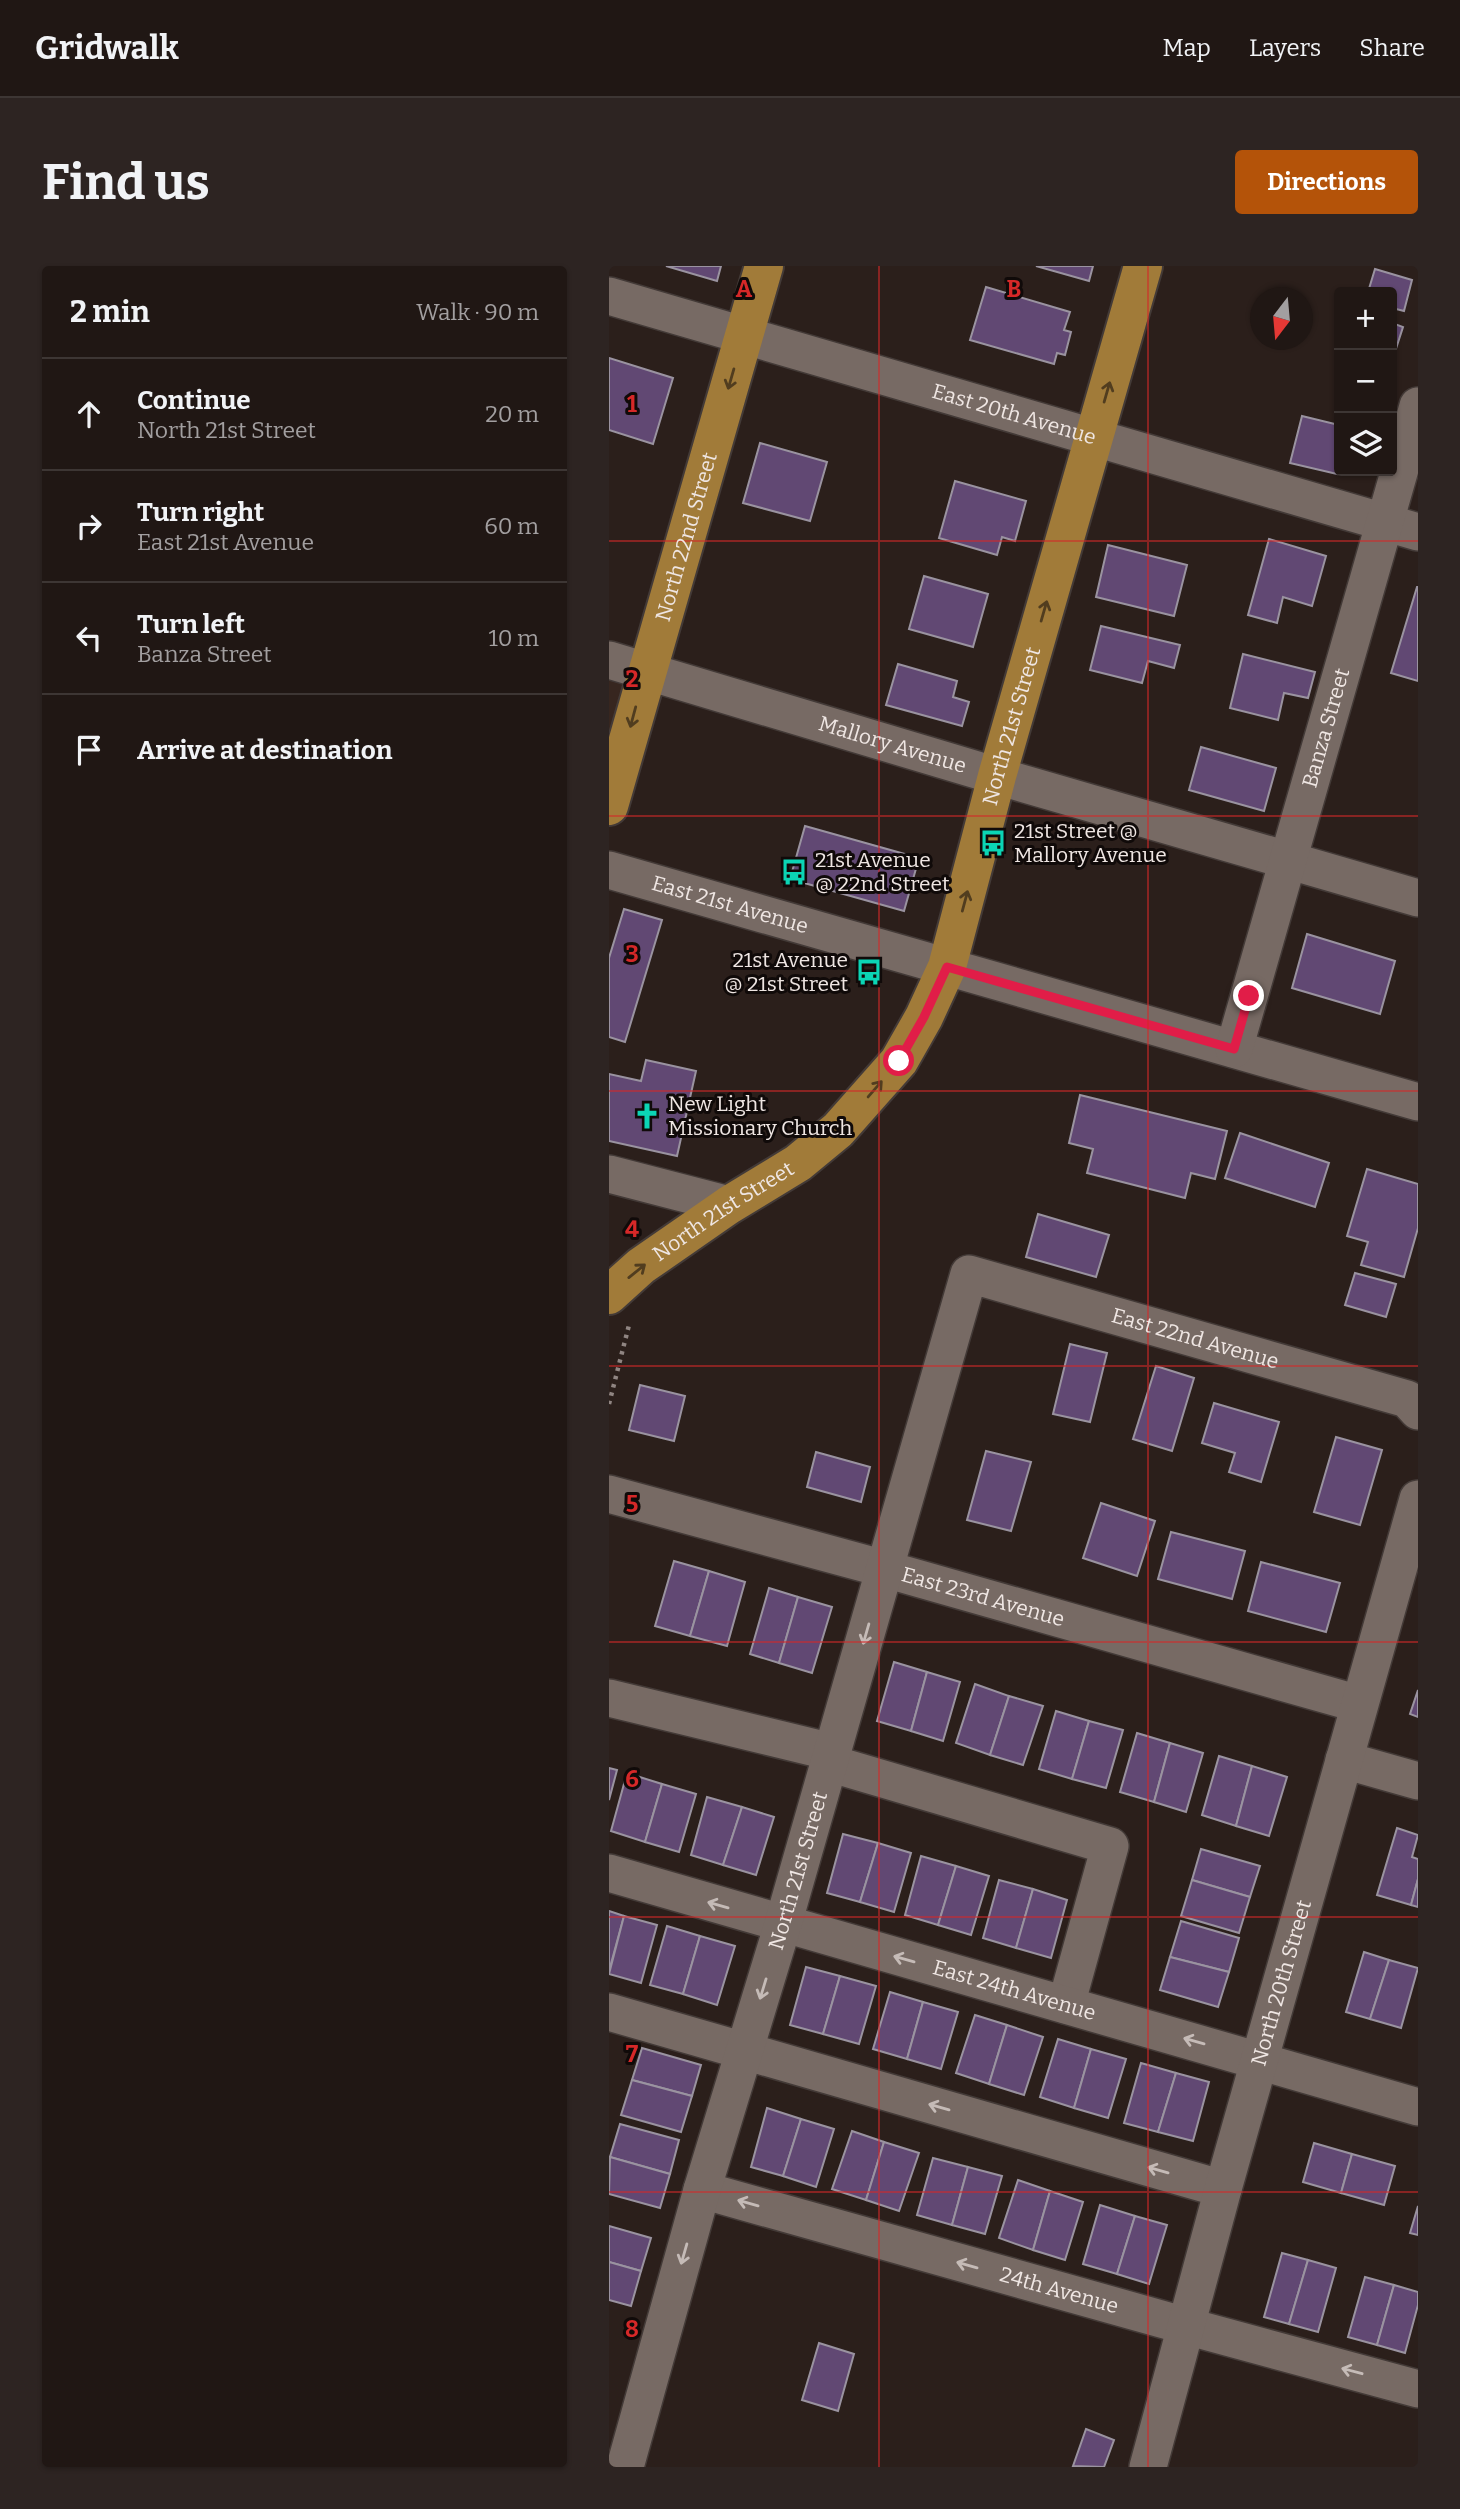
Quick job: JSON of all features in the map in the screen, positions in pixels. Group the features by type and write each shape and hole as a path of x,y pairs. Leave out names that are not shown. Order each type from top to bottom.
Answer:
{"main road":[{"name":"North 22nd Street","path":"609,806 764,266"},
{"name":"North 21st Street","path":"620,1306 642,1266 729,1205 798,1163 847,1121 899,1061 924,1017 947,967 997,776 1143,266"}],"street":[{"name":"East 20th Avenue","path":"609,296 1401,527"},
{"name":"Banza Street","path":"1234,1049 1289,862 1401,527 1418,406"},
{"name":"Mallory Avenue","path":"609,660 1418,898"},
{"name":"East 21st Avenue","path":"609,870 1418,1102"},
{"path":"609,1174 729,1205"},
{"name":"East 22nd Avenue","path":"969,1273 1407,1399 1418,1411"},
{"name":"North 21st Street","path":"625,2467 702,2190 783,1924 969,1273"},
{"name":"East 23rd Avenue","path":"609,1494 885,1569 1359,1704"},
{"name":"North 20th Street","path":"1148,2467 1223,2189 1418,1499"},
{"path":"609,1698 831,1758 1110,1846 1066,2005"},
{"path":"1344,1760 1418,1781"},
{"name":"East 24th Avenue","path":"609,1873 1418,2107"},
{"path":"609,2012 1223,2189"},
{"name":"24th Avenue","path":"702,2190 1418,2389"}],"path":[{"path":"609,1404 620,1306"}],"shaded area":[{"path":"609,666 648,677 609,802"}],"building":[{"path":"666,266 721,266 717,281"},
{"path":"1036,266 1093,266 1089,281"},
{"path":"1375,269 1412,280 1404,311 1397,309 1397,287 1370,287"},
{"path":"986,287 1070,312 1064,330 1071,332 1065,355 1057,353 1054,364 970,340"},
{"path":"1397,325 1403,327 1397,346"},
{"path":"609,358 673,378 653,444 609,430"},
{"path":"1302,416 1334,424 1334,473 1290,463"},
{"path":"760,443 827,462 810,521 743,503"},
{"path":"955,481 1026,501 1015,541 1002,537 997,555 939,538"},
{"path":"1269,539 1326,556 1312,606 1283,597 1277,623 1248,615"},
{"path":"1108,545 1187,565 1174,616 1096,597"},
{"path":"924,576 988,594 973,647 909,629"},
{"path":"1418,587 1418,681 1391,673"},
{"path":"1101,626 1180,645 1174,668 1148,661 1142,683 1090,670"},
{"path":"1243,654 1315,672 1308,698 1284,693 1278,720 1230,708"},
{"path":"898,664 957,681 953,697 969,702 962,726 886,705"},
{"path":"1201,747 1276,768 1264,811 1189,790"},
{"path":"805,826 919,858 904,911 790,879"},
{"path":"624,909 662,920 625,1042 609,1037 609,958"},
{"path":"1307,934 1395,961 1380,1014 1292,988"},
{"path":"646,1060 696,1071 677,1156 609,1141 609,1074 641,1081"},
{"path":"1080,1095 1227,1131 1215,1179 1191,1173 1185,1198 1087,1173 1093,1149 1069,1143"},
{"path":"1240,1133 1329,1163 1315,1207 1225,1178"},
{"path":"1367,1169 1418,1184 1418,1228 1404,1277 1361,1265 1368,1242 1347,1236"},
{"path":"1038,1214 1109,1235 1096,1277 1026,1257"},
{"path":"1355,1273 1396,1284 1386,1317 1345,1305"},
{"path":"1070,1344 1107,1353 1090,1422 1053,1414"},
{"path":"1156,1366 1194,1378 1172,1451 1133,1439"},
{"path":"640,1385 685,1396 674,1441 629,1430"},
{"path":"1214,1403 1279,1422 1261,1482 1229,1472 1235,1453 1202,1443"},
{"path":"1336,1437 1382,1450 1360,1525 1314,1512"},
{"path":"986,1451 1031,1462 1011,1531 967,1520"},
{"path":"816,1452 870,1467 861,1502 807,1487"},
{"path":"1101,1503 1155,1521 1137,1576 1083,1558"},
{"path":"1171,1532 1245,1551 1232,1599 1158,1579"},
{"path":"674,1561 709,1571 690,1636 655,1626"},
{"path":"1261,1562 1340,1583 1326,1632 1248,1611"},
{"path":"709,1571 745,1582 727,1646 690,1636"},
{"path":"769,1588 798,1597 779,1663 750,1654"},
{"path":"798,1597 832,1607 812,1673 779,1663"},
{"path":"894,1662 927,1672 911,1731 877,1721"},
{"path":"927,1672 960,1682 943,1741 911,1731"},
{"path":"975,1684 1009,1696 990,1755 956,1743"},
{"path":"1418,1690 1418,1717 1410,1714"},
{"path":"1009,1696 1043,1706 1023,1765 990,1755"},
{"path":"1056,1711 1089,1721 1072,1779 1039,1769"},
{"path":"1089,1721 1123,1730 1106,1788 1072,1779"},
{"path":"1137,1733 1170,1743 1154,1802 1120,1792"},
{"path":"1170,1743 1203,1753 1186,1812 1154,1802"},
{"path":"1219,1756 1252,1766 1236,1826 1202,1815"},
{"path":"1252,1766 1287,1777 1269,1836 1236,1826"},
{"path":"609,1768 617,1770 609,1800"},
{"path":"627,1773 662,1784 645,1842 611,1831"},
{"path":"662,1784 696,1794 679,1852 645,1842"},
{"path":"707,1797 742,1807 723,1865 691,1855"},
{"path":"742,1807 774,1817 756,1875 723,1865"},
{"path":"1397,1828 1418,1835 1412,1857 1418,1859 1418,1879 1411,1905 1377,1895"},
{"path":"843,1834 878,1843 860,1902 827,1893"},
{"path":"878,1843 911,1853 894,1912 860,1902"},
{"path":"1201,1849 1260,1866 1250,1897 1192,1880"},
{"path":"921,1856 956,1866 938,1925 905,1915"},
{"path":"956,1866 989,1876 971,1935 938,1925"},
{"path":"1418,1879 1418,1907 1411,1905"},
{"path":"999,1880 1033,1889 1016,1948 983,1938"},
{"path":"1192,1880 1250,1897 1239,1933 1181,1916"},
{"path":"1033,1889 1067,1900 1051,1958 1016,1948"},
{"path":"609,1911 624,1916 609,1971"},
{"path":"624,1916 657,1925 641,1983 609,1974"},
{"path":"1181,1921 1239,1938 1229,1972 1170,1957"},
{"path":"667,1926 700,1936 683,1994 650,1985"},
{"path":"700,1936 735,1946 717,2005 683,1994"},
{"path":"1364,1952 1389,1960 1370,2019 1346,2012"},
{"path":"1170,1957 1229,1972 1218,2007 1160,1990"},
{"path":"1389,1960 1418,1968 1401,2028 1370,2019"},
{"path":"806,1967 840,1976 823,2034 790,2025"},
{"path":"840,1976 876,1986 859,2044 823,2034"},
{"path":"890,1992 923,2002 907,2059 873,2049"},
{"path":"923,2002 958,2012 941,2069 907,2059"},
{"path":"975,2015 1007,2025 989,2084 956,2073"},
{"path":"1007,2025 1043,2037 1024,2095 989,2084"},
{"path":"1058,2039 1091,2049 1074,2108 1040,2097"},
{"path":"642,2048 701,2065 692,2096 632,2080"},
{"path":"1091,2049 1126,2059 1108,2118 1074,2108"},
{"path":"1141,2063 1176,2073 1158,2132 1124,2123"},
{"path":"1176,2073 1209,2082 1193,2141 1158,2132"},
{"path":"632,2080 692,2096 681,2132 621,2115"},
{"path":"767,2108 801,2119 783,2176 751,2167"},
{"path":"801,2119 834,2129 816,2187 783,2176"},
{"path":"620,2124 679,2140 670,2174 610,2157"},
{"path":"852,2131 884,2142 866,2200 832,2189"},
{"path":"884,2142 919,2153 899,2211 866,2200"},
{"path":"1314,2143 1352,2154 1341,2193 1303,2182"},
{"path":"1352,2154 1395,2166 1384,2205 1341,2193"},
{"path":"610,2157 670,2174 660,2208 609,2194"},
{"path":"933,2158 968,2167 952,2225 917,2215"},
{"path":"968,2167 1002,2176 985,2234 952,2225"},
{"path":"1018,2180 1050,2191 1033,2250 999,2238"},
{"path":"1050,2191 1083,2202 1065,2260 1033,2250"},
{"path":"1100,2205 1135,2216 1117,2274 1083,2264"},
{"path":"1418,2206 1418,2235 1410,2233"},
{"path":"1135,2216 1167,2225 1149,2284 1117,2274"},
{"path":"609,2226 651,2238 641,2271 609,2262"},
{"path":"1282,2253 1308,2260 1289,2324 1264,2317"},
{"path":"1308,2260 1336,2268 1318,2332 1289,2324"},
{"path":"609,2262 641,2271 631,2306 609,2300"},
{"path":"1365,2277 1394,2285 1377,2345 1348,2337"},
{"path":"1394,2285 1418,2292 1418,2305 1405,2353 1377,2345"},
{"path":"819,2343 854,2354 838,2411 802,2400"},
{"path":"1086,2429 1114,2440 1104,2467 1073,2466"}],"place":[{"name":"21st Street @ Mallory Avenue","path":"993,843"},
{"name":"21st Avenue @ 22nd Street","path":"794,872"},
{"name":"21st Avenue @ 21st Street","path":"869,972"},
{"name":"New Light Missionary Church","path":"647,1116"}],"route":[{"path":"899,1061 924,1017 947,967 1234,1049 1249,996"}]}
